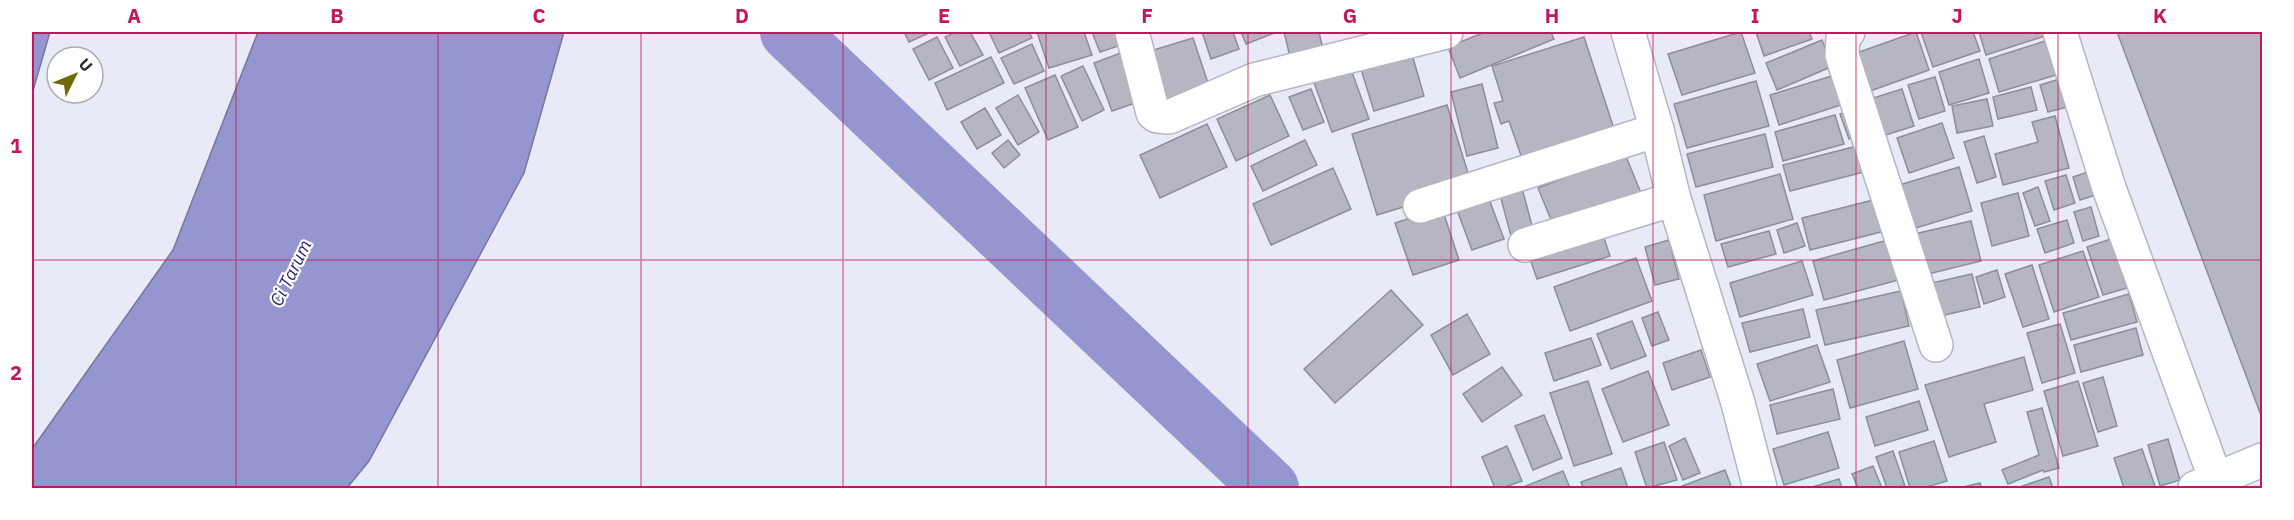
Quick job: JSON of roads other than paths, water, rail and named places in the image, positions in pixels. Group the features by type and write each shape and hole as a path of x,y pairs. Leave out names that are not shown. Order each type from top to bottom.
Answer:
{"street":[{"path":"1132,32 1153,112 1157,116 1169,117 1254,80 1446,32"},
{"path":"1628,32 1657,130 1674,199 1738,403 1760,489"},
{"path":"1848,32 1843,37 1842,55 1936,345"},
{"path":"2060,32 2205,484 2262,460"},
{"path":"1420,206 1657,130"},
{"path":"1525,245 1674,199"}],"water":[{"path":"32,32 50,32 45,45 32,94"},
{"name":"Ci Tarum","path":"258,32 564,32 524,173 369,461 347,488 32,488 32,449 173,250"}],"waterway":[{"path":"789,32 1270,488"}]}
